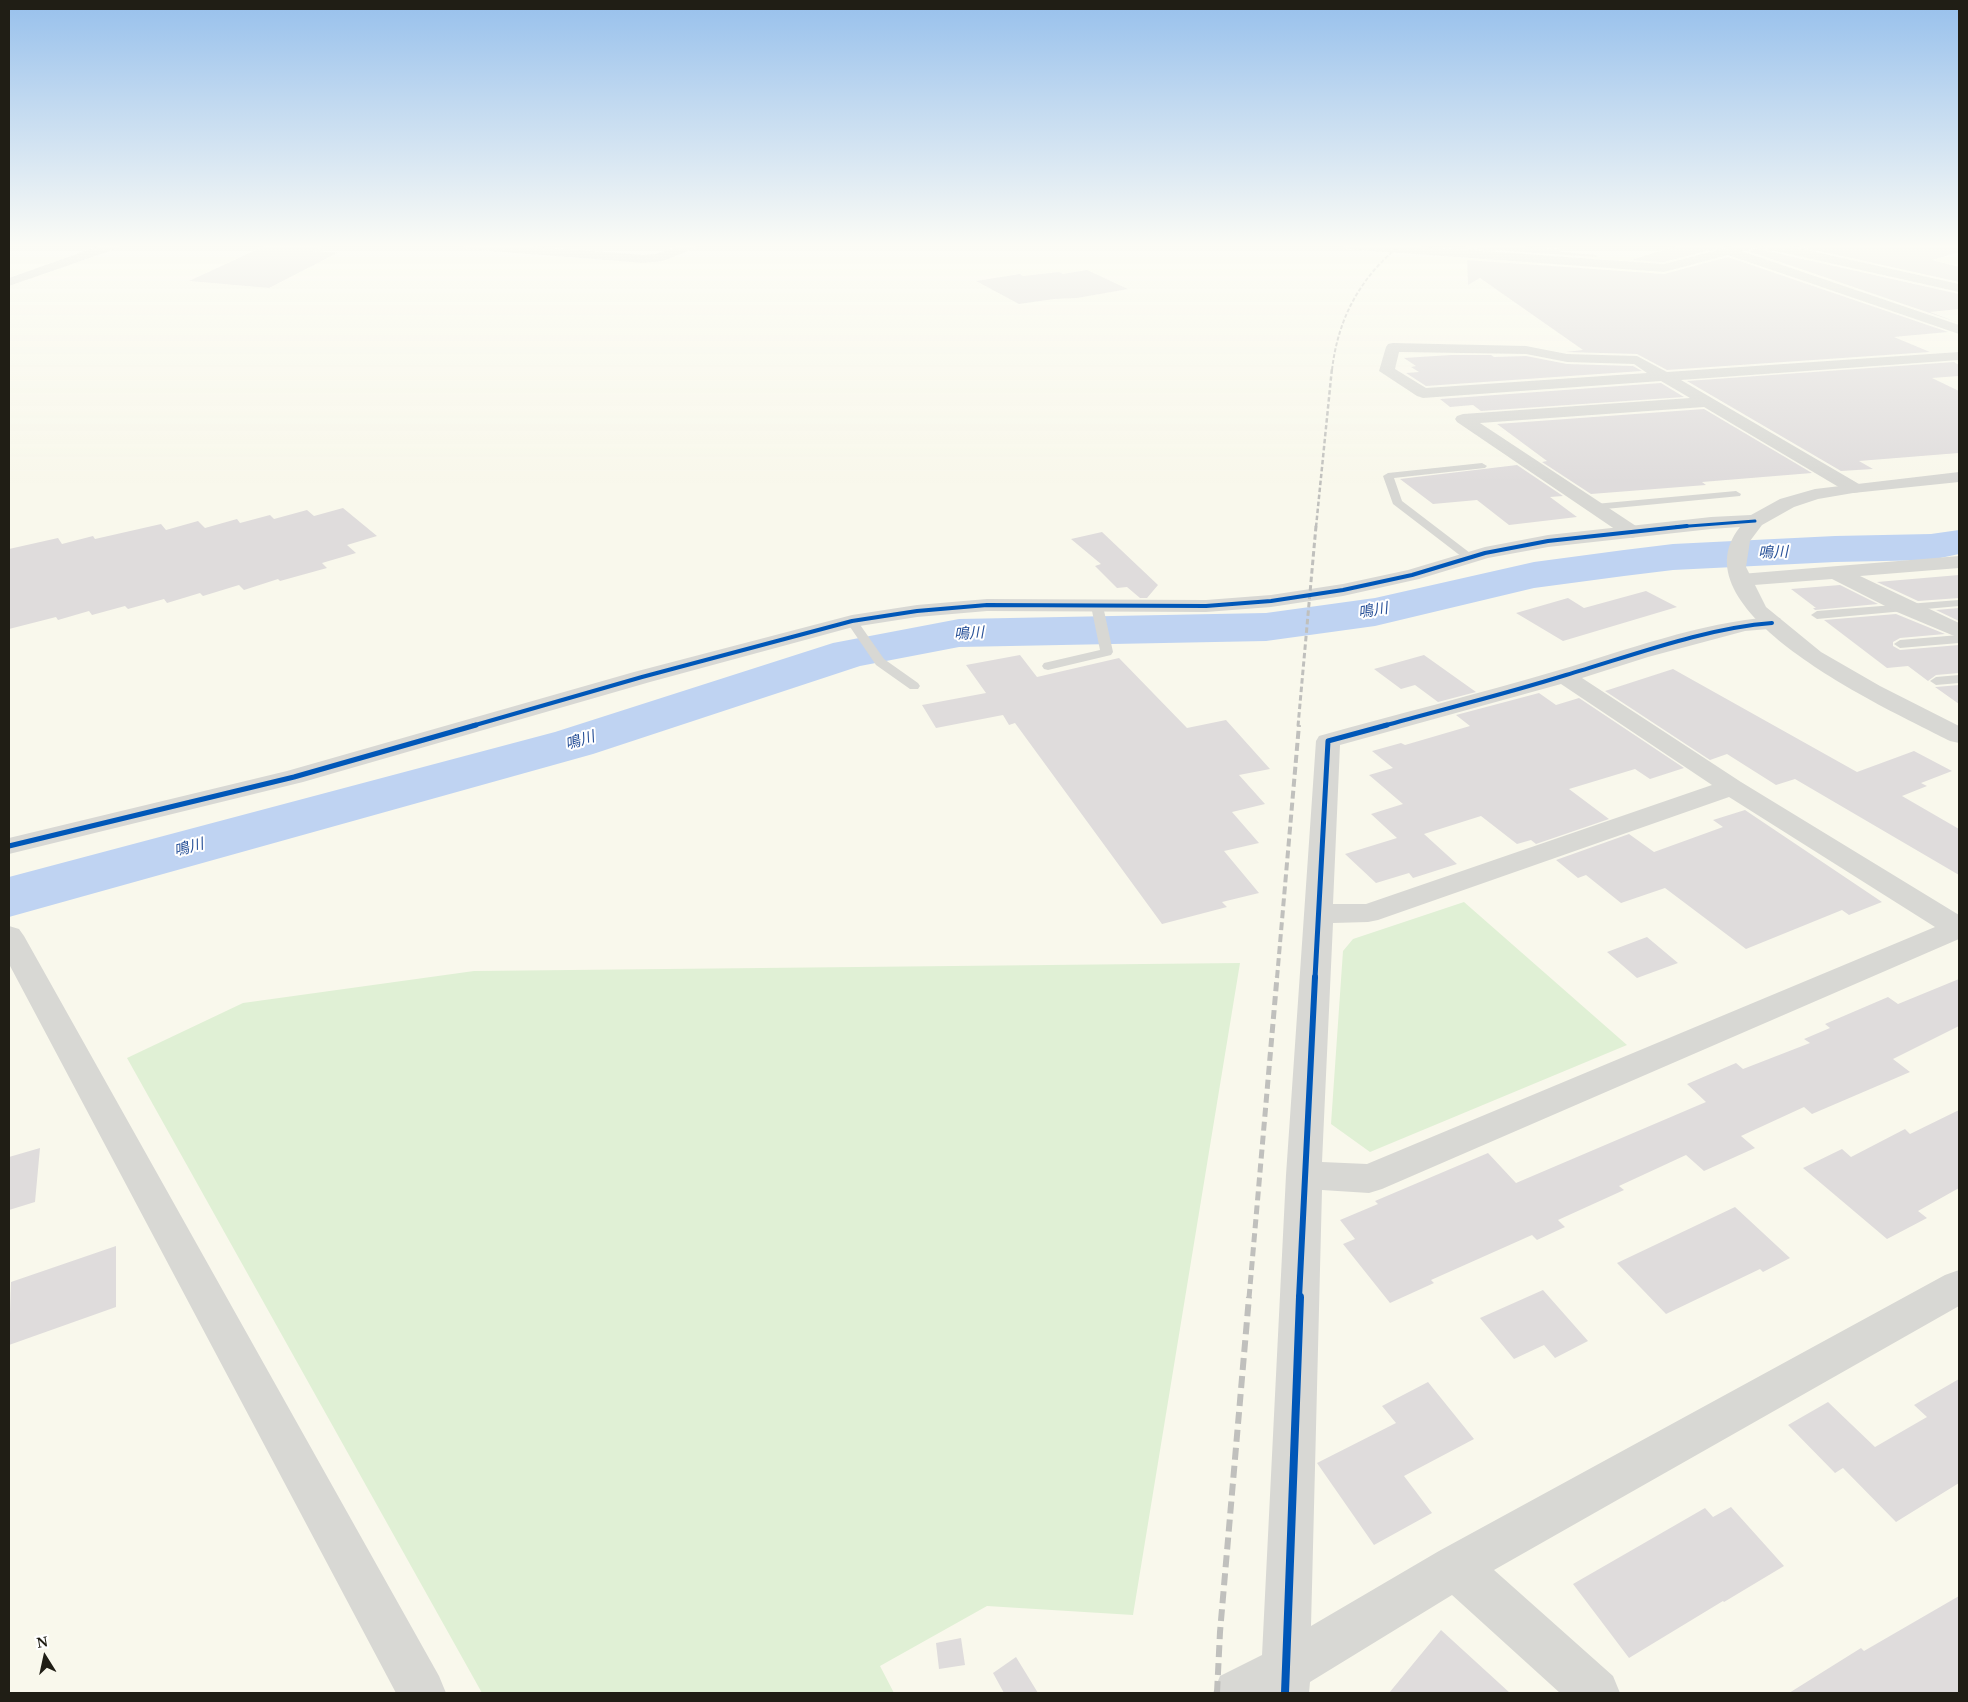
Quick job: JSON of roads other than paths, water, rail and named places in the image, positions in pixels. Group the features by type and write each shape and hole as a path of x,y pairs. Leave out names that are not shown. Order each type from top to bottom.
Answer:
{"main road":[{"path":"1943,324 1959,330"},
{"path":"1853,488 1663,376 1637,360 1567,358 1526,350 1393,347 1387,371 1423,393 1663,376 1959,356"},
{"path":"1632,532 1463,419 1708,402"},
{"path":"1959,477 1853,488 1815,494 1787,503 1755,521 1740,540 1738,574 1758,611 1813,657 1872,691 1959,736"},
{"path":"9,846 294,777 642,677 852,621 917,611 987,605 1099,614 1271,601 1352,588 1412,575 1470,558 1548,541 1711,523 1755,521"},
{"path":"1738,574 1835,572 1959,562"},
{"path":"1835,572 1905,607 1959,631"},
{"path":"1286,1680 1304,1176 1320,914 1328,741 1744,624 1772,623"},
{"path":"1564,676 1732,787 1959,928"},
{"path":"1320,914 1368,913 1732,787"},
{"path":"1304,1176 1369,1179 1959,928"},
{"path":"9,936 422,1693"},
{"path":"1237,1693 1286,1680 1455,1567 1959,1287"},
{"path":"1455,1567 1596,1693"}],"lane":[{"path":"1470,558 1397,502 1388,476 1482,466"},
{"path":"1595,507 1736,494"},
{"path":"1817,615 1959,603"},
{"path":"1048,666 1107,652 1099,614"},
{"path":"852,621 880,662 914,686"},
{"path":"1900,644 1959,638"},
{"path":"1936,681 1959,679"}],"waterway":[{"name":"鳴川","path":"9,897 574,743 850,653 959,633 1266,627 1375,612 1534,575 1624,563 1673,557 1835,549 1931,547 1959,542"}],"railway":[{"path":"1332,370 1335,351 1343,324"},
{"path":"1316,527 1332,368"},
{"path":"1298,726 1316,526"},
{"path":"1277,978 1299,725"},
{"path":"1249,1298 1277,977"},
{"path":"1217,1693 1220,1632 1249,1297"}]}
